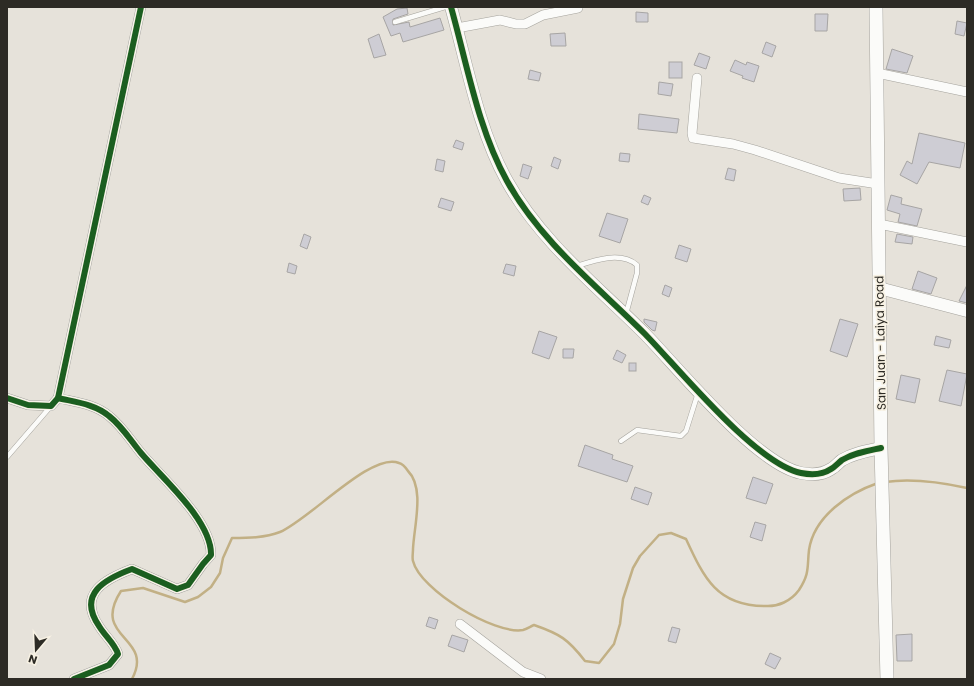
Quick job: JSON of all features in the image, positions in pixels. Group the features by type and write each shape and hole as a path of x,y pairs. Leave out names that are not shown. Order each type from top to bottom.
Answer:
{"main road":[{"name":"San Juan - Laiya Road","path":"876,7 881,448 887,679"}],"street":[{"path":"7,398 28,405 51,406 58,398 141,7"},
{"path":"451,7 493,153 518,200 540,228 576,267 732,425 768,457 783,466 798,472 820,473 831,469 841,461 860,452 881,448"},
{"path":"457,28 500,20 516,24 525,24 543,14 578,8"},
{"path":"877,73 967,92"},
{"path":"697,78 692,133 693,138 733,144 839,178 878,184"},
{"path":"879,224 967,242"},
{"path":"879,288 967,311"},
{"path":"58,398 83,403 109,415 185,502 198,520 211,544 211,555 202,564 188,585 177,588 132,569 115,576 100,585 92,598 92,613 118,654 109,665 74,679"},
{"path":"460,624 523,672 540,679"}],"lane":[{"path":"394,22 445,7"},
{"path":"576,267 604,259 623,258 637,265 637,273 626,316"},
{"path":"621,441 637,430 681,436 686,431 699,392"},
{"path":"7,457 51,406"}],"building":[{"path":"407,8 408,14 393,19 393,25 409,22 410,27 440,18 444,30 403,42 400,33 391,36 383,17 397,9"},
{"path":"636,12 648,13 648,22 636,22"},
{"path":"815,14 828,14 827,31 815,31"},
{"path":"957,21 967,23 964,36 955,34"},
{"path":"565,33 566,46 551,46 550,34"},
{"path":"379,34 386,55 374,58 368,39"},
{"path":"766,42 776,46 772,57 762,53"},
{"path":"892,49 913,56 907,73 886,69"},
{"path":"699,53 710,57 706,69 694,65"},
{"path":"735,60 746,65 747,62 759,66 754,82 742,78 743,76 730,71"},
{"path":"669,62 682,62 682,78 669,78"},
{"path":"530,70 541,73 539,81 528,79"},
{"path":"659,82 673,84 671,96 658,94"},
{"path":"639,114 679,119 677,133 638,129"},
{"path":"919,133 965,143 960,168 929,162 917,184 900,175 907,161 912,164"},
{"path":"456,140 464,143 462,150 453,147"},
{"path":"620,153 630,154 629,162 619,161"},
{"path":"554,157 561,160 558,169 551,166"},
{"path":"437,159 445,161 443,172 435,170"},
{"path":"523,164 532,167 528,179 520,176"},
{"path":"728,168 736,170 734,181 725,179"},
{"path":"860,188 861,200 844,201 843,189"},
{"path":"644,195 651,198 648,205 641,202"},
{"path":"891,195 902,198 901,204 922,209 917,226 898,222 900,214 887,210"},
{"path":"441,198 454,202 451,211 438,207"},
{"path":"607,213 628,219 620,243 599,236"},
{"path":"304,234 311,237 307,249 300,246"},
{"path":"897,234 913,237 912,244 895,242"},
{"path":"679,245 691,249 687,262 675,258"},
{"path":"289,263 297,266 295,274 287,272"},
{"path":"506,264 516,266 514,276 503,273"},
{"path":"918,271 937,278 931,294 912,289"},
{"path":"665,285 672,288 669,297 662,294"},
{"path":"967,285 967,303 959,301"},
{"path":"644,319 657,322 655,331 644,322"},
{"path":"840,319 858,324 847,357 830,351"},
{"path":"539,331 557,337 549,359 532,353"},
{"path":"936,336 951,340 949,348 934,345"},
{"path":"563,349 574,349 573,358 563,358"},
{"path":"617,350 626,355 622,363 613,359"},
{"path":"629,363 636,363 636,371 629,371"},
{"path":"947,370 967,374 961,406 939,401"},
{"path":"901,375 920,379 915,403 896,399"},
{"path":"585,445 613,455 612,459 633,466 627,482 578,466"},
{"path":"753,477 773,484 766,504 746,498"},
{"path":"635,487 652,493 648,505 631,499"},
{"path":"755,522 766,525 762,541 750,537"},
{"path":"429,617 438,620 435,629 426,626"},
{"path":"672,627 680,629 676,643 668,641"},
{"path":"912,634 912,661 897,661 896,635"},
{"path":"452,635 468,640 464,652 448,646"},
{"path":"770,653 781,658 775,669 765,664"}],"waterway":[{"path":"132,679 137,665 136,654 117,629 113,619 114,607 121,591 143,588 185,602 198,597 211,587 220,573 223,558 232,538 262,537 280,532 292,525 357,476 373,467 387,462 402,464 413,478 417,497 413,560 419,572 429,585 443,597 478,618 511,630 523,630 534,625 543,628 563,638 574,647 585,661 599,663 614,644 620,624 623,599 633,568 640,556 659,535 671,533 686,539 706,577 714,587 724,595 735,601 749,605 775,605 788,600 796,594 803,584 808,566 809,550 812,538 825,516 856,493 878,483"},
{"path":"885,482 905,480 926,481 967,488"}],"cycle path":[{"path":"7,398 28,405 51,406 58,398 141,7"},
{"path":"451,7 474,96 488,140 497,161 520,203 570,262 645,334 719,413 762,452 783,466 801,473 820,473 828,471 842,460 851,456 861,452 881,448"},
{"path":"58,398 85,404 98,409 118,424 141,453 173,487 195,514 209,542 211,555 188,585 177,589 132,569 112,578 97,589 91,605 93,615 101,630 115,647 118,654 109,665 74,679"}]}
